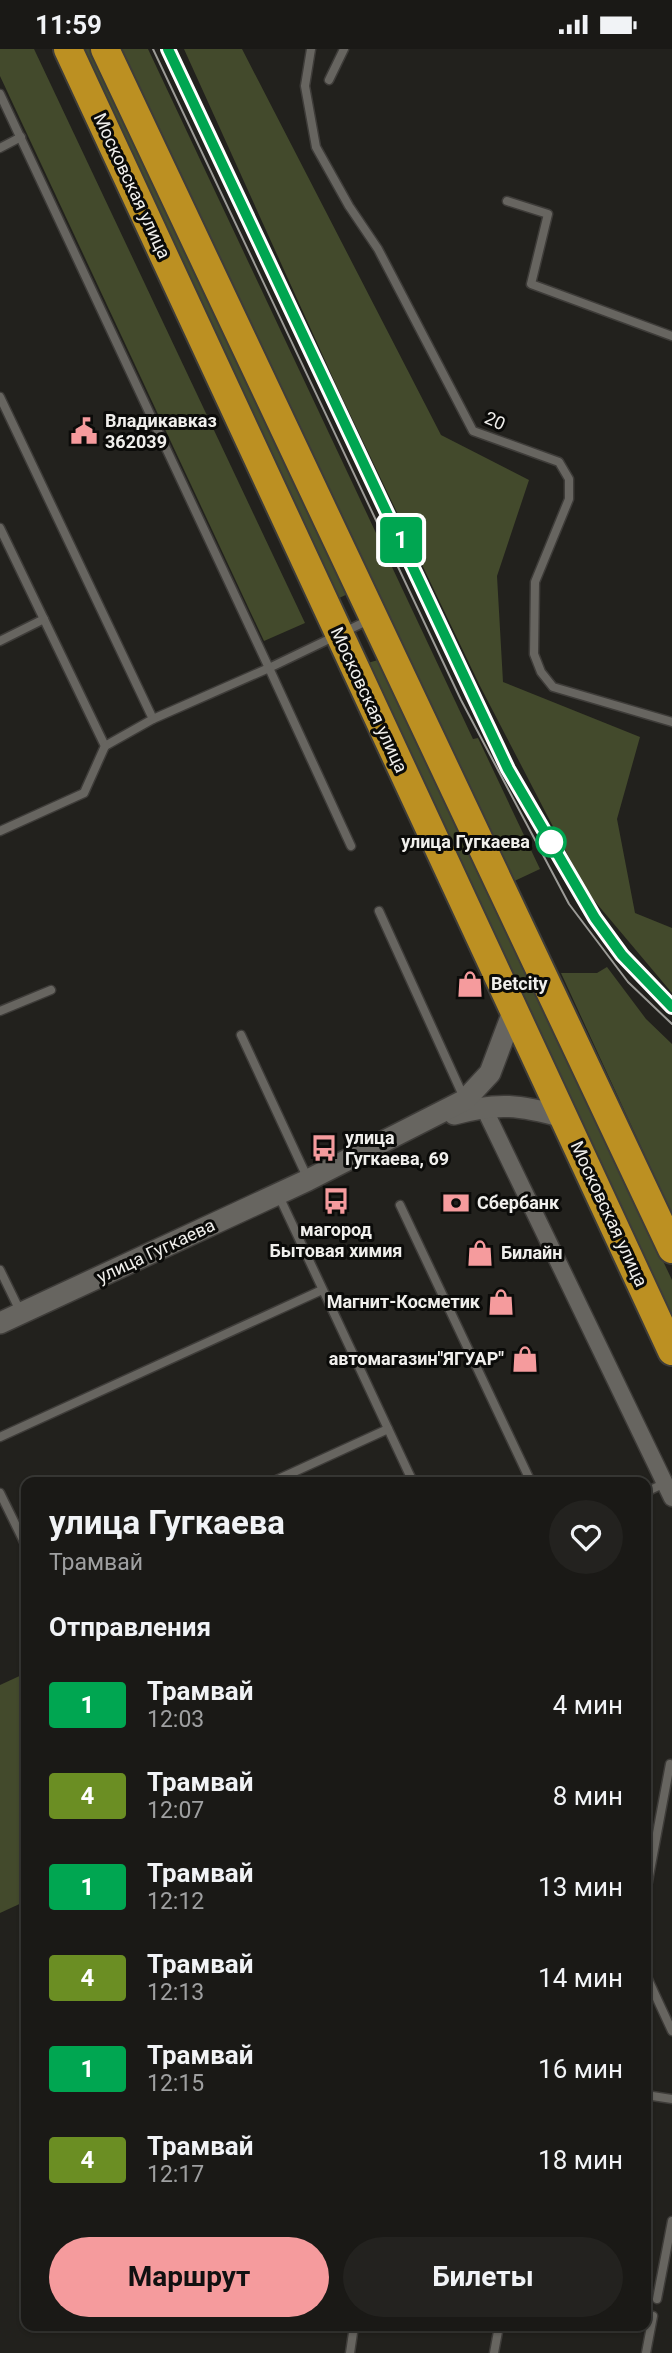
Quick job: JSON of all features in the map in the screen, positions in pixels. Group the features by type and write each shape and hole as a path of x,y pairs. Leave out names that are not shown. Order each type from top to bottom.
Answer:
{"highway":[{"name":"Московская улица","path":"68,49 672,1351"},
{"name":"Московская улица","path":"105,49 672,1249"}],"street":[{"path":"513,1012 490,1073 474,1103 669,1491"},
{"name":"улица Гугкаева","path":"0,1323 308,1180 424,1122 474,1103 518,1105 564,1117"}],"lane":[{"name":"20","path":"311,49 305,86 316,147 349,206 378,249 473,431 559,462 569,479 569,499 535,582 534,654 541,672 553,687 672,722"},
{"path":"329,80 344,49"},
{"path":"0,94 351,846"},
{"path":"0,148 21,137"},
{"path":"507,201 548,214 531,284 672,336"},
{"path":"0,397 153,719"},
{"path":"0,528 105,746"},
{"path":"0,831 84,793 105,746 153,719 270,668 374,618"},
{"path":"0,641 44,619"},
{"path":"379,911 474,1103"},
{"path":"0,1011 51,990"},
{"path":"241,1035 308,1180"},
{"path":"278,1194 411,1477"},
{"path":"400,1205 529,1477"},
{"path":"0,1270 21,1314"},
{"path":"0,1437 322,1290"},
{"path":"283,1477 388,1429"},
{"path":"651,1492 669,1491"},
{"path":"0,1493 21,1536"},
{"path":"651,1865 670,1764"},
{"path":"651,1986 672,2031"},
{"path":"651,2096 672,2099"},
{"path":"657,2299 672,2221"},
{"path":"651,2327 653,2316"},
{"path":"350,2353 353,2331"},
{"path":"494,2353 498,2331"},
{"path":"646,2353 650,2331"}],"green space":[{"path":"0,49 34,49 305,623 264,641 0,76"},
{"path":"76,49 99,49 354,591 335,600"},
{"path":"115,49 148,49 473,739 478,738 540,869 508,884"},
{"path":"184,49 242,49 441,435 529,480 497,576 503,682 640,737 617,819 635,913 672,928 672,993 587,892 480,686 337,387"},
{"path":"378,660 672,1280 672,1330 364,664"},
{"path":"607,967 646,1019 672,1044 672,1214 561,973 597,973"},
{"path":"21,1675 21,1903 0,1913 0,1685"}],"tram line":[{"path":"153,49 461,700 569,904 628,982 672,1024"},
{"path":"168,49 508,769 595,918 622,955 672,1007"},
{"name":"1","path":"168,49 508,769 595,918 622,955 672,1007"}],"place":[{"name":"Владикавказ 362039","path":"84,431"},
{"name":"улица Гугкаева","path":"551,842"},
{"name":"Betcity","path":"470,984"},
{"name":"улица Гугкаева, 69","path":"324,1148"},
{"name":"магород Бытовая химия","path":"336,1201"},
{"name":"Сбербанк","path":"456,1203"},
{"name":"Билайн","path":"480,1253"},
{"name":"Магнит-Косметик","path":"501,1302"},
{"name":"автомагазин\"ЯГУАР\"","path":"525,1359"}]}
